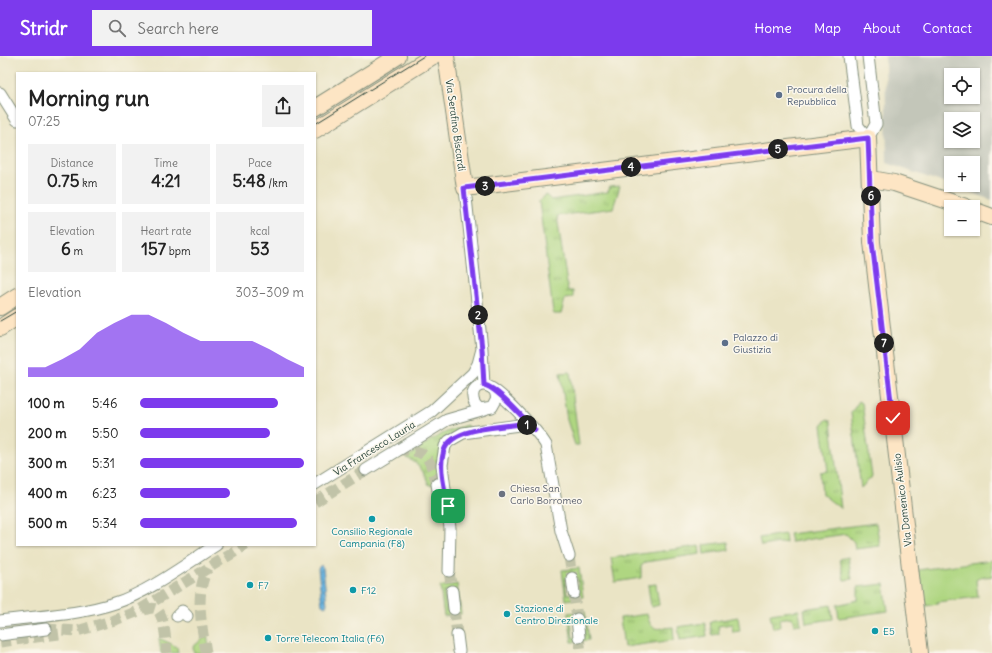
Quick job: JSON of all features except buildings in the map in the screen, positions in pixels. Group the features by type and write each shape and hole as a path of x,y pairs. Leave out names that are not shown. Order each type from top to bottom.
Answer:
{"main road":[{"path":"316,107 398,56"},
{"path":"316,129 433,56"},
{"name":"Via Serafino Biscardi","path":"446,56 464,188"},
{"path":"464,188 868,138"},
{"name":"Via Domenico Aulisio","path":"868,138 871,179 872,242 920,653"},
{"path":"871,179 894,183 945,200"},
{"path":"980,213 992,217"},
{"path":"0,307 16,297"},
{"path":"0,328 16,318"}],"street":[{"path":"849,56 858,126 868,138 876,124 868,56"},
{"path":"0,93 16,118"},
{"name":"Via Serafino Biscardi","path":"464,188 482,349 481,386"},
{"name":"Via Francesco Lauria","path":"316,483 432,411 473,373 478,364 482,349"},
{"path":"481,386 473,393 473,401 477,407 487,409"},
{"path":"455,390 488,386 510,404 544,440 549,453 561,531 569,556"},
{"path":"487,409 496,401 495,391"},
{"path":"366,470 447,420 487,409 502,408 510,404"},
{"path":"437,484 449,571 450,528 442,465 443,453 449,441 463,433 519,424 528,426 535,430"},
{"path":"0,621 88,610 117,603 148,588 214,546"},
{"path":"572,578 574,594"},
{"path":"452,591 454,609"},
{"path":"577,619 579,637"},
{"path":"0,635 46,629"},
{"path":"457,635 459,652"}],"shaded area":[{"path":"885,56 992,56 992,200 969,192 980,192 980,156 944,156 944,183 887,163"}],"green space":[{"path":"620,186 613,208 557,216 568,291 573,291 573,298 565,299 561,314 554,314 539,201 546,195 551,200 608,192 610,187"},
{"path":"570,372 579,445 575,445 567,420 560,373"},
{"path":"859,401 862,403 872,477 861,488 851,413"},
{"path":"827,419 831,422 841,509 822,494 820,472 828,471 822,425"},
{"path":"467,425 468,429 451,436 442,484 429,485 421,469 407,458 435,438 449,431"},
{"path":"876,523 880,546 855,549 854,542 846,534 791,542 789,534"},
{"path":"785,534 786,542 761,546 759,538"},
{"path":"728,542 729,550 704,554 703,545"},
{"path":"699,546 700,554 646,562 641,566 641,578 615,582 611,558"},
{"path":"848,557 852,579 844,580 840,559"},
{"path":"992,560 992,576 979,578 976,580 978,597 937,602 937,604 926,606 925,599 921,599 918,570"},
{"path":"579,568 583,597 566,600 562,570","holes":["577,577 579,593 567,594 565,579"]},
{"path":"457,584 461,614 444,616 440,587","holes":["456,590 459,608 447,610 444,592"]},
{"path":"656,584 659,605 651,607 648,585"},
{"path":"884,584 888,611 839,618 837,605 858,600 858,587"},
{"path":"831,605 833,619 806,623 804,609"},
{"path":"799,610 801,624 794,625 792,617 779,619 780,627 773,628 770,614"},
{"path":"585,611 589,640 572,642 568,613","holes":["583,618 585,636 573,638 571,620"]},
{"path":"647,614 650,624 655,628 673,627 674,640 624,647 620,618"},
{"path":"738,617 740,631 733,632 732,624 718,626 719,634 712,635 710,622"},
{"path":"705,623 707,636 680,640 678,627"},
{"path":"207,635 210,653 194,653 193,647"},
{"path":"159,638 177,647 178,653 161,653"}],"water":[{"path":"321,565 323,568 327,604 325,607 322,605 318,568"}],"tunnel":[{"path":"397,450 415,451 426,456 432,467 437,484"},
{"path":"316,501 366,470"},
{"path":"46,629 77,631 136,612 244,546"},
{"path":"569,556 572,578"},
{"path":"206,653 201,621 200,599 201,588 208,568"},
{"path":"449,571 452,591"},
{"path":"574,593 577,619"},
{"path":"144,610 153,608 159,612 163,623 167,653"},
{"path":"454,609 457,635"},
{"path":"0,642 59,634"},
{"path":"579,637 581,653"}],"tram line":[{"path":"316,123 424,56"},
{"path":"0,321 16,312"}],"place":[{"name":"Procura della Repubblica","path":"779,95"},
{"name":"Palazzo di Giustizia","path":"725,343"},
{"name":"Chiesa San Carlo Borromeo","path":"502,494"},
{"name":"Consilio Regionale Campania (F8)","path":"372,519"},
{"name":"F7","path":"250,585"},
{"name":"F12","path":"353,590"},
{"name":"Stazione di Centro Direzionale","path":"507,614"},
{"name":"E5","path":"875,631"},
{"name":"Torre Telecom Italia (F6)","path":"268,638"}],"route":[{"path":"448,506 442,459 445,446 449,441 455,436 463,433 519,424 524,424 535,430 492,388 484,385 482,349 464,188 868,138 871,179 872,242 893,418"}]}
